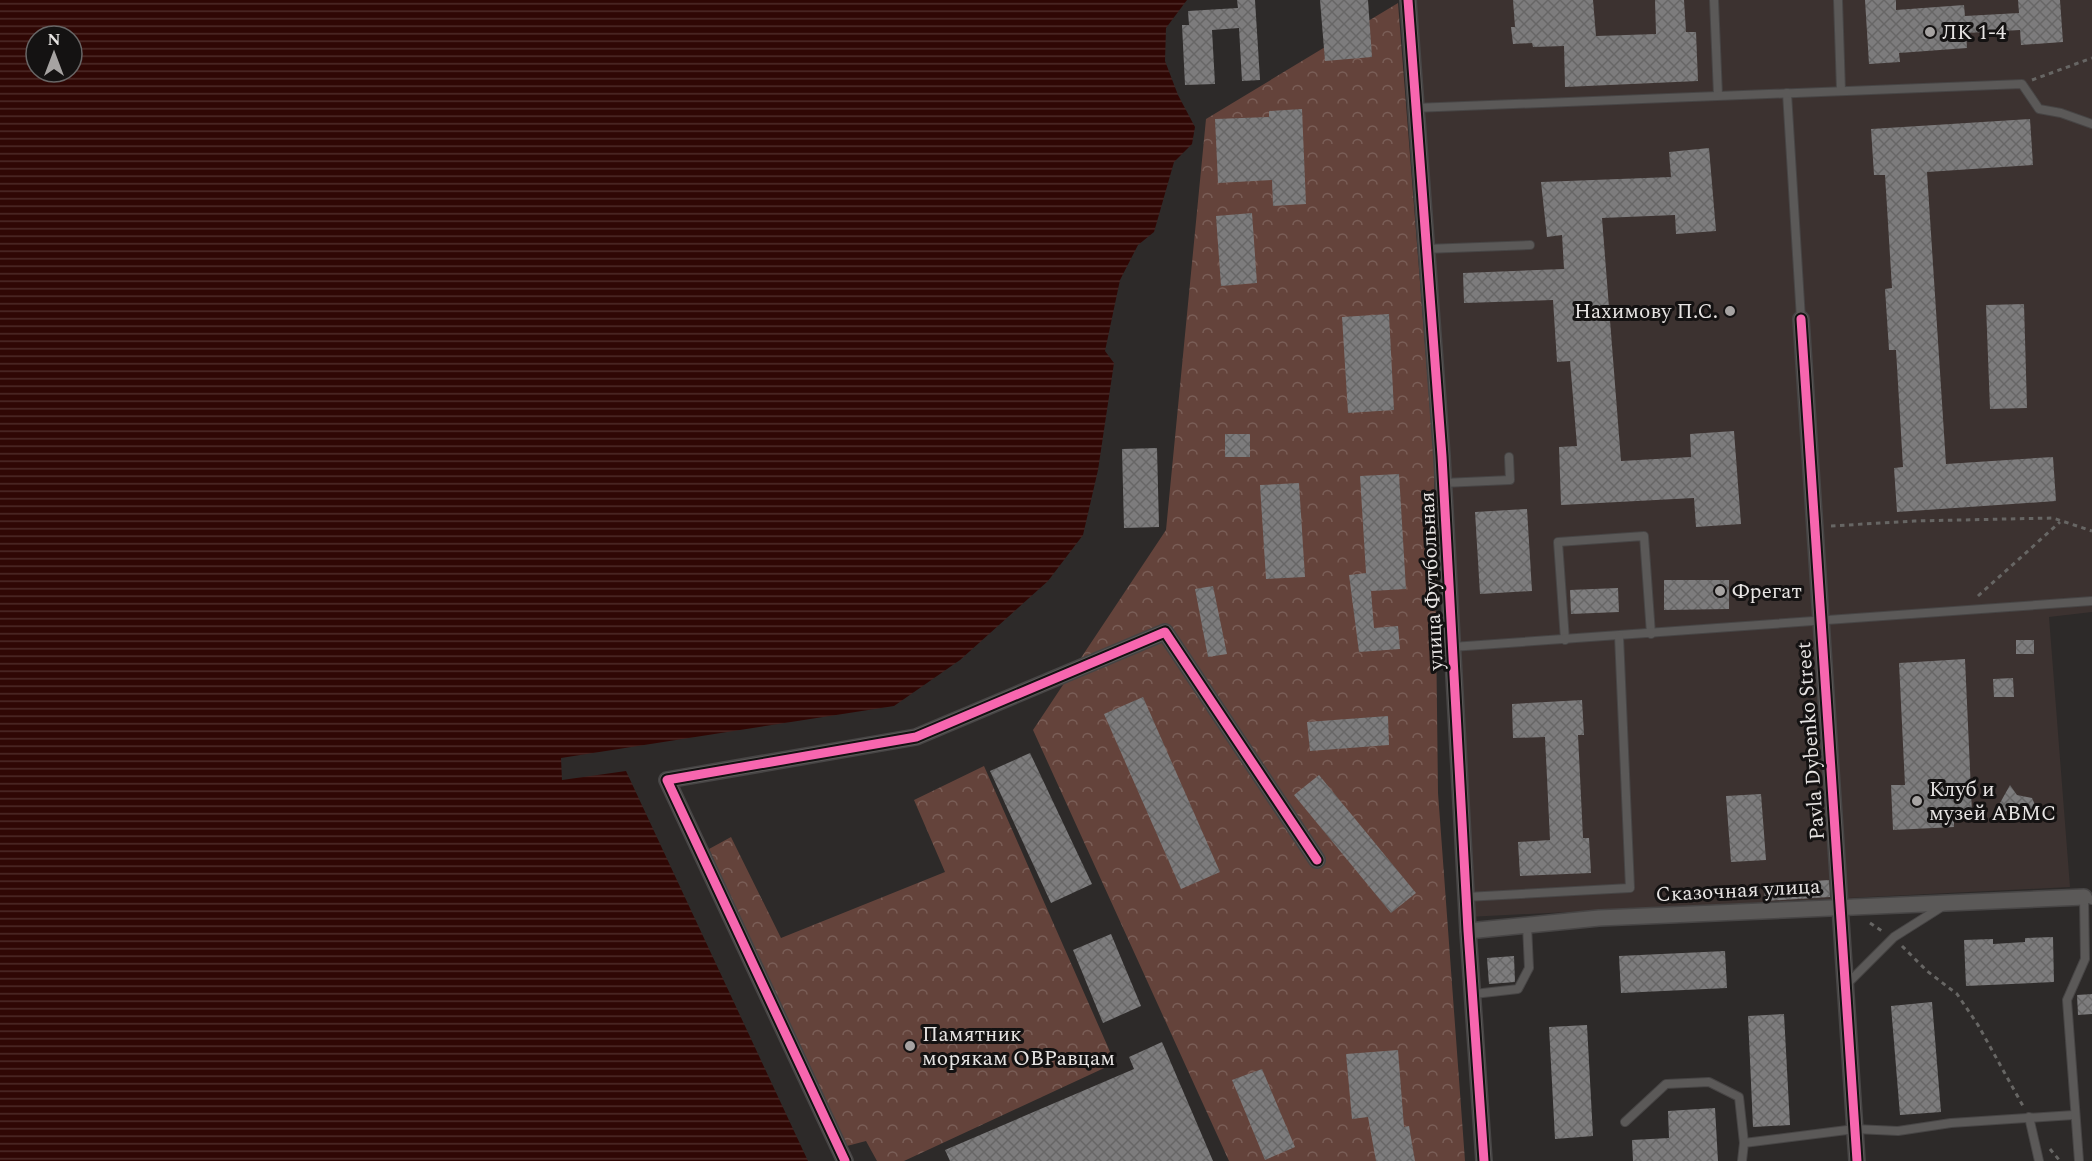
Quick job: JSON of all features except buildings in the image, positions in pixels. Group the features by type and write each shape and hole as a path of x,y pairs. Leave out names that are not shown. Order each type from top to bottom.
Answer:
{"street":[{"name":"улица Футбольная","path":"1408,0 1414,108 1443,483 1468,931 1484,1161"},
{"name":"Pavla Dybenko Street","path":"1801,319 1857,1161"},
{"path":"845,1161 667,780 916,737 1165,632 1317,860"},
{"name":"Сказочная улица","path":"1468,931 1599,918 1840,906 2088,898"}],"lane":[{"path":"1714,0 1718,95"},
{"path":"1838,0 1841,91"},
{"path":"1414,108 2022,84 2039,109 2061,113 2092,124"},
{"path":"1787,93 1801,319"},
{"path":"1425,249 1530,245"},
{"path":"1443,483 1510,480 1509,457"},
{"path":"1565,640 1558,542 1644,536 1651,634"},
{"path":"1452,647 2092,601"},
{"path":"1466,897 1630,888 1619,636"},
{"path":"2079,1161 2067,999 2085,959 2088,898"},
{"path":"1845,987 1894,937 1951,902"},
{"path":"1474,994 1518,989 1529,968 1527,925"},
{"path":"1625,1122 1666,1084 1709,1082 1739,1097 1744,1143 1742,1161"},
{"path":"1744,1143 1855,1129 1898,1131 2074,1115"},
{"path":"2029,1118 2039,1161"}],"path":[{"path":"2022,84 2092,58"},
{"path":"1814,527 2053,518 2092,531"},
{"path":"1961,611 2060,521"},
{"path":"1867,922 1894,937 1927,971 1957,994 1978,1025 2029,1118"},
{"path":"2048,1146 2060,1161"}],"shaded area":[{"path":"0,0 1187,0 1166,28 1165,61 1178,95 1195,127 1192,144 1174,162 1154,232 1138,245 1120,280 1105,351 1114,363 1098,470 1083,535 1048,581 960,660 894,706 561,758 562,780 626,771 808,1161 0,1161"},
{"path":"1412,0 2092,0 2092,612 2049,617 2070,887 1467,917"}],"green space":[{"path":"1398,3 1434,459 1438,793 1465,1161 1229,1161 1033,730 1166,530 1206,119"},
{"path":"984,766 1115,1063 904,1161 877,1161 866,1141 843,1147 709,849 731,837 781,938 945,872 914,800"}],"cycle path":[{"path":"1408,0 1442,456 1468,931 1484,1161"},
{"path":"1801,319 1857,1161"},
{"path":"845,1161 667,780 916,737 1165,632 1317,860"}],"place":[{"name":"ЛК 1-4","path":"1930,32"},
{"name":"Нахимову П.С.","path":"1730,311"},
{"name":"Фрегат","path":"1720,591"},
{"name":"Клуб и музей АВМС","path":"1917,801"},
{"name":"Памятник морякам ОВРавцам","path":"910,1046"}]}
